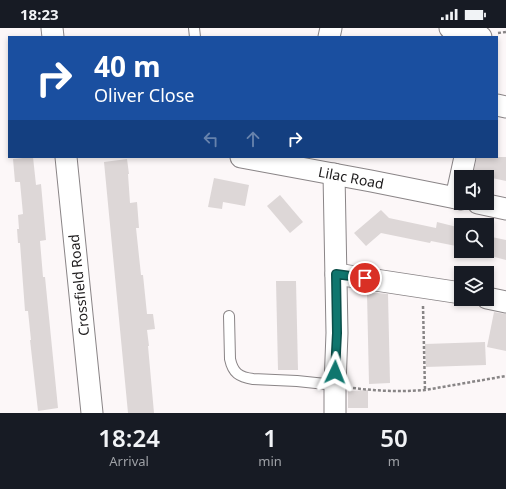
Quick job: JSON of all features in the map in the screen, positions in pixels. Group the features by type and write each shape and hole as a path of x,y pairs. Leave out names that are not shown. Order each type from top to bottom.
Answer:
{"street":[{"path":"450,28 478,36"},
{"name":"Crossfield Road","path":"66,158 92,413"},
{"name":"Lilac Road","path":"246,158 454,198"},
{"path":"463,170 465,158"},
{"path":"334,174 337,333 335,413"},
{"path":"494,206 506,209"},
{"path":"336,274 454,292"},
{"path":"494,299 506,302"}],"lane":[{"path":"229,316 230,359 233,370 237,374 253,379 297,381 335,385"}],"path":[{"path":"422,286 425,390"},
{"path":"335,385 373,390 425,390 506,376"}],"building":[{"path":"506,157 506,181 494,178 494,170 474,170 477,158"},
{"path":"33,158 36,185 41,184 46,240 40,241 58,408 38,411 28,311 25,311 20,243 18,243 18,215 23,214 20,182 15,182 13,159"},
{"path":"127,159 130,203 137,202 139,228 136,228 147,314 153,314 155,329 147,330 154,413 128,413 104,162"},
{"path":"214,178 249,185 245,206 223,202 222,209 208,207"},
{"path":"280,195 303,222 290,233 267,206"},
{"path":"381,210 389,218 436,228 437,222 454,226 454,246 431,241 430,243 381,233 366,246 354,233"},
{"path":"494,237 506,240 506,260 494,257"},
{"path":"276,281 296,281 298,370 278,370"},
{"path":"367,293 388,294 390,383 369,384"},
{"path":"494,312 506,314 506,351 487,347"},
{"path":"485,342 486,365 426,367 425,344"},
{"path":"368,390 368,408 348,408 348,391"}],"route":[{"path":"335,372 337,333 336,274 365,278"}]}
